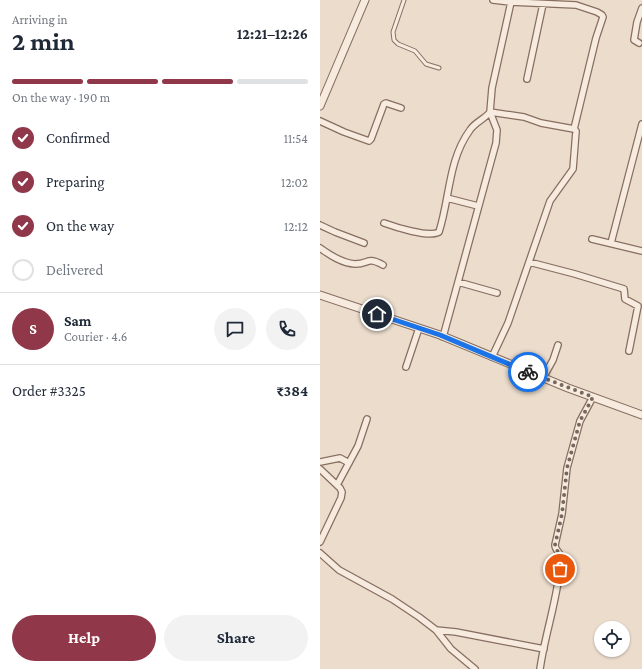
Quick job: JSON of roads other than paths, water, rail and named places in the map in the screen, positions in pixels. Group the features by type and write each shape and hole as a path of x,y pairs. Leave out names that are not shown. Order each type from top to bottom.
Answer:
{"street":[{"path":"320,106 364,0"},
{"path":"492,357 508,324 550,202 574,169 576,131 574,129 596,38 603,17 597,12 577,3 543,4 493,0"},
{"path":"443,336 497,136 497,126 490,112 492,88 511,2"},
{"path":"527,79 543,4"},
{"path":"641,44 634,40 637,22 642,8"},
{"path":"320,121 369,141 384,104 386,103 401,108"},
{"path":"490,112 524,117 542,123 574,129"},
{"path":"384,222 409,231 436,234 440,230 451,171 466,135 476,122 487,116 490,112"},
{"path":"611,243 642,124"},
{"path":"447,198 478,206"},
{"path":"320,225 364,243"},
{"path":"592,239 642,251"},
{"path":"320,248 342,261 358,264 371,260 383,265"},
{"path":"529,262 624,288 625,299 636,304 638,307 629,351"},
{"path":"458,282 497,293"},
{"path":"320,295 443,336 543,378 642,415"},
{"path":"406,367 419,328"},
{"path":"543,378 553,360 558,345"},
{"path":"540,669 561,558 561,554 556,549 555,545 562,514 567,468 580,421 593,397"},
{"path":"337,485 358,446 367,419"},
{"path":"320,462 340,458 349,464"},
{"path":"320,469 342,490 342,495 320,542"},
{"path":"320,553 339,570 410,610 436,630 451,649 475,669"},
{"path":"436,630 456,632 544,649"}],"lane":[{"path":"404,0 393,32 395,42 415,52 426,64 439,68"}]}
